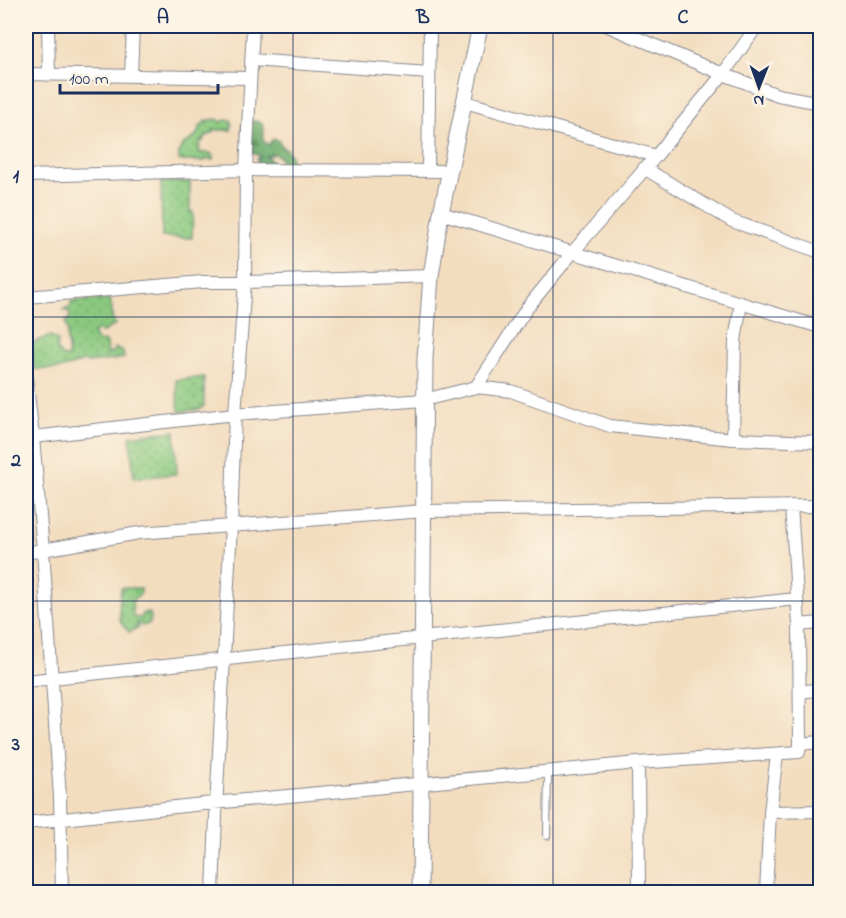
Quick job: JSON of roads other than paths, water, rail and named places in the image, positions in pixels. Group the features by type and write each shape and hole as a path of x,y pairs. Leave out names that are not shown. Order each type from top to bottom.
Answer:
{"street":[{"path":"48,26 49,75"},
{"path":"131,75 133,26"},
{"path":"213,892 235,414 245,282 246,170 253,26"},
{"path":"428,171 430,26"},
{"path":"420,892 425,358 431,276 441,213 480,26"},
{"path":"608,26 723,74 778,94 820,104"},
{"path":"476,387 527,308 723,74 757,26"},
{"path":"251,60 429,73"},
{"path":"26,74 250,78"},
{"path":"465,102 656,156"},
{"path":"644,168 732,221 820,252"},
{"path":"26,176 246,170 450,171"},
{"path":"441,213 820,327"},
{"path":"26,297 203,282 431,276"},
{"path":"733,439 735,340 741,303"},
{"path":"26,376 43,550 52,678 60,797 62,892"},
{"path":"33,437 235,414 424,400 476,387 511,391 610,426 733,439 820,442"},
{"path":"26,553 139,533 424,511 820,506"},
{"path":"26,823 548,772 799,752 801,692 799,625 791,507"},
{"path":"26,681 797,599"},
{"path":"799,625 820,623"},
{"path":"801,692 820,690"},
{"path":"800,744 820,742"},
{"path":"765,892 770,812 777,754"},
{"path":"638,764 639,892"},
{"path":"770,812 820,811"}],"lane":[{"path":"547,836 548,772"}]}
